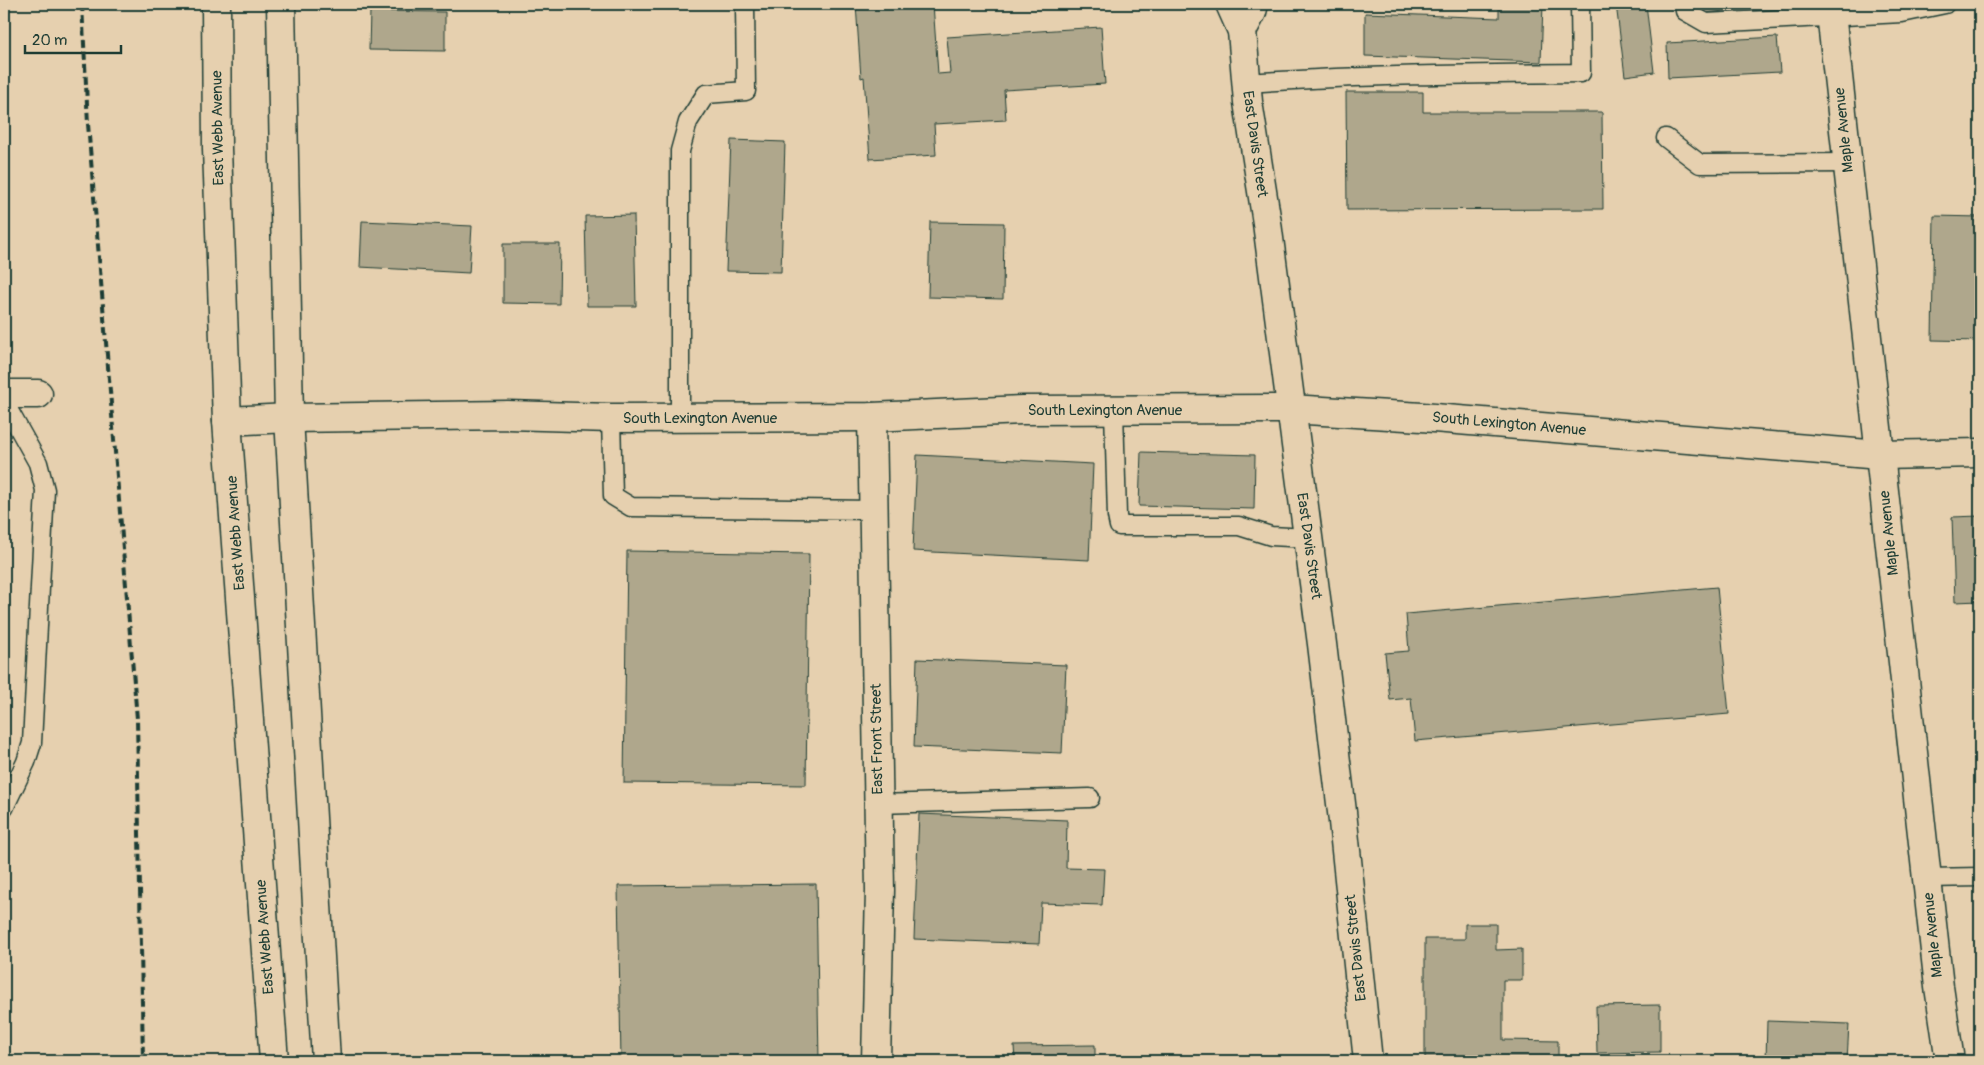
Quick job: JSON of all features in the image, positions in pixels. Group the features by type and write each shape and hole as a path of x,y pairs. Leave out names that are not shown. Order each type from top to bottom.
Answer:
{"main road":[{"name":"East Webb Avenue","path":"216,4 217,149 228,421 274,1061"},
{"path":"281,4 289,418 326,1061"},
{"name":"East Davis Street","path":"1230,4 1242,32 1247,83 1308,538 1342,812 1368,1061"},
{"path":"1242,32 1254,4"},
{"name":"Maple Avenue","path":"1830,11 1939,988 1950,1061"},
{"path":"4,394 38,394"},
{"name":"South Lexington Avenue","path":"228,421 289,418 508,415 611,418 872,418 1022,410 1290,409 1432,418 1880,455 1980,453"},
{"name":"East Front Street","path":"872,418 880,890 876,1061"}],"lane":[{"path":"680,418 680,151 688,122 706,94 746,91 745,4"},
{"path":"1247,83 1400,74 1580,73 1580,4"},
{"path":"1684,4 1685,11 1706,23 1830,11 1902,13 1945,4"},
{"path":"1666,138 1700,164 1847,163"},
{"path":"4,402 38,463 45,490 32,743 26,762 4,808"},
{"path":"1114,410 1117,516 1119,526 1239,526 1270,536 1308,538"},
{"path":"611,418 613,496 631,507 874,510"},
{"path":"878,804 1090,798"},
{"path":"1927,878 1980,877"}],"building":[{"path":"856,4 933,4 938,74 950,73 947,37 1101,27 1105,84 1004,90 1006,120 934,124 936,155 870,159 864,77 861,78"},
{"path":"1499,4 1543,4 1541,62 1365,56 1365,13 1499,18"},
{"path":"1616,4 1646,4 1654,72 1625,76"},
{"path":"1704,4 1773,4 1773,6 1705,13"},
{"path":"370,11 445,12 445,51 369,50"},
{"path":"1777,37 1780,72 1668,78 1667,43"},
{"path":"1346,92 1423,92 1423,112 1602,112 1603,209 1347,210"},
{"path":"731,140 785,142 781,272 726,271"},
{"path":"634,215 636,306 587,306 585,216"},
{"path":"1934,216 1980,217 1980,341 1932,340"},
{"path":"362,221 472,226 469,273 360,267"},
{"path":"930,222 1004,223 1003,299 928,297"},
{"path":"503,244 560,244 559,304 503,303"},
{"path":"1141,452 1255,455 1254,509 1139,506"},
{"path":"917,455 1093,464 1089,560 913,551"},
{"path":"1980,516 1980,601 1955,602 1952,517"},
{"path":"627,551 809,554 806,785 624,783"},
{"path":"1717,587 1729,714 1415,741 1411,698 1390,700 1385,653 1409,651 1406,614"},
{"path":"917,659 1066,665 1062,753 914,747"},
{"path":"919,814 1067,820 1066,868 1104,869 1102,905 1041,903 1039,944 914,939"},
{"path":"816,884 819,1061 621,1061 618,886"},
{"path":"1465,924 1496,924 1496,950 1522,949 1522,980 1503,980 1503,1040 1558,1041 1558,1061 1425,1061 1425,939 1465,939"},
{"path":"1660,1005 1660,1052 1597,1053 1596,1006"},
{"path":"1767,1021 1849,1024 1847,1061 1766,1061"},
{"path":"1095,1045 1095,1057 1136,1059 1136,1061 1015,1061 1014,1046"}],"railway":[{"path":"82,4 88,124 137,719 143,1061"}]}
